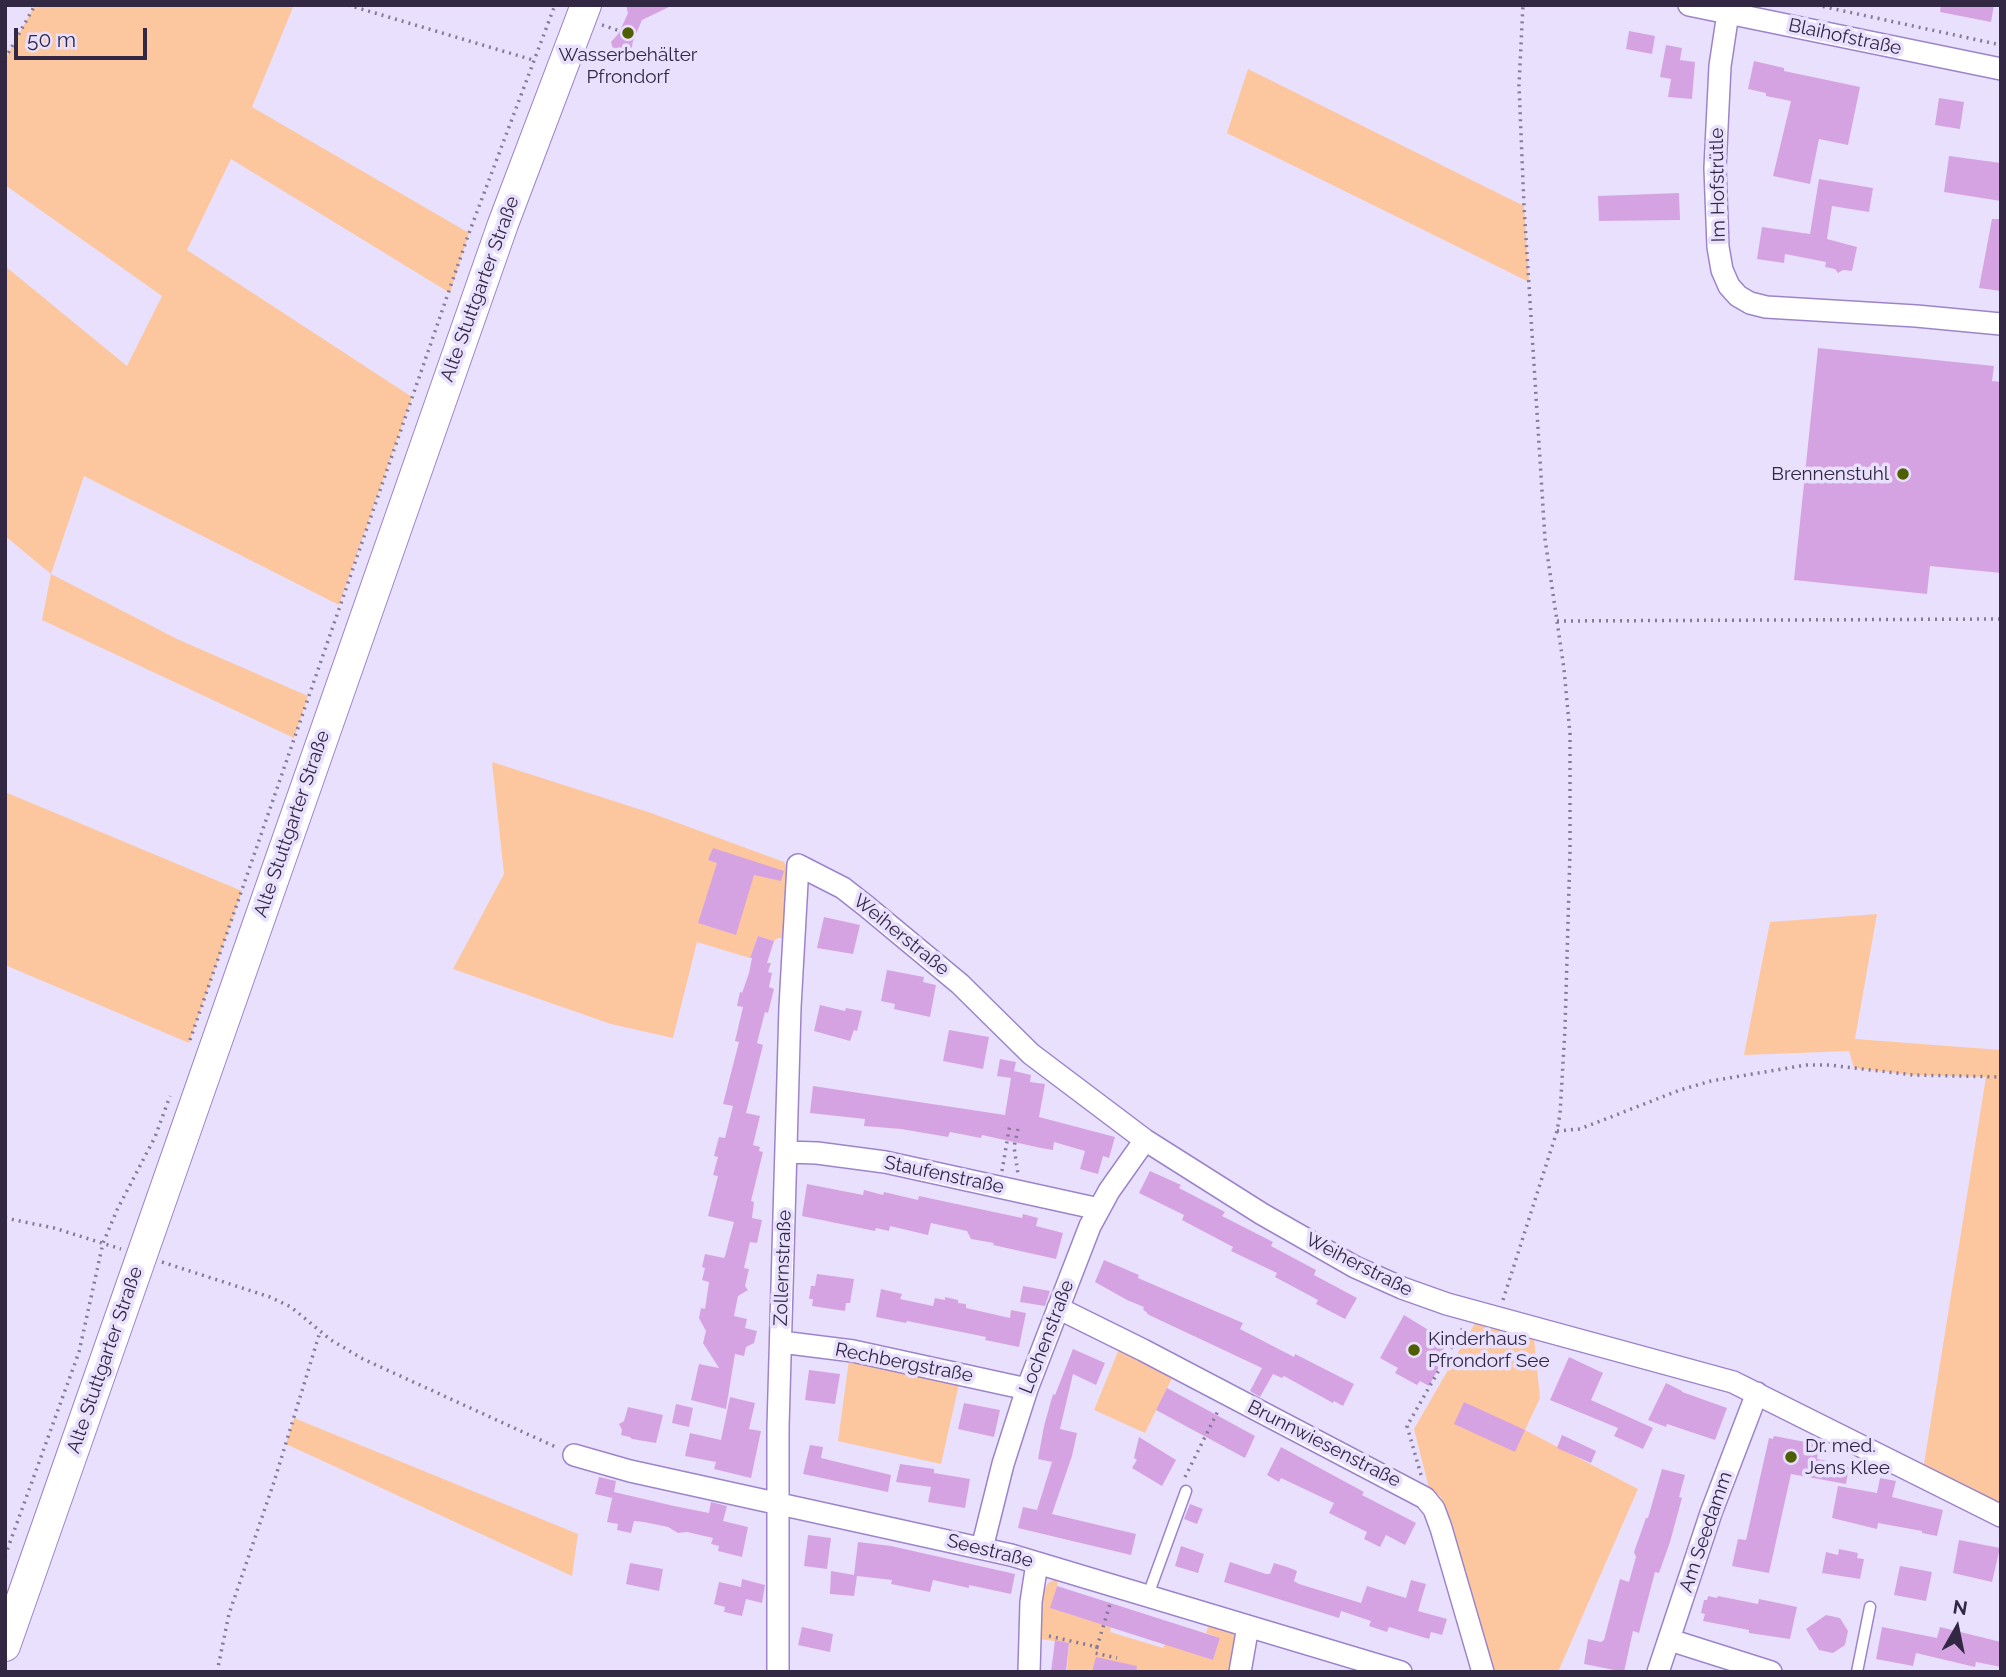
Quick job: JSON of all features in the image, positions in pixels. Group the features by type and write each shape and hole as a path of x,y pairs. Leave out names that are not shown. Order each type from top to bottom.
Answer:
{"street":[{"name":"Alte Stuttgarter Straße","path":"5,1646 498,237 586,5"},
{"name":"Blaihofstraße","path":"1689,5 2001,69"},
{"name":"Im Hofstrütle","path":"1728,13 1720,66 1715,181 1717,247 1729,286 1738,296 1750,303 1766,307 2001,324"},
{"name":"Weiherstraße","path":"798,865 843,888 866,906 960,984 1031,1054 1145,1140 1241,1201 1355,1266 1425,1297 1712,1375 1757,1393 2001,1516"},
{"name":"Zollernstraße","path":"778,1672 781,1342 791,983 798,865"},
{"name":"Lochenstraße","path":"982,1548 1003,1464 1027,1389 1058,1308 1099,1209 1145,1140"},
{"name":"Staufenstraße","path":"787,1152 885,1162 1099,1209"},
{"name":"Brunnwiesenstraße","path":"1058,1308 1425,1497"},
{"name":"Rechbergstraße","path":"781,1342 853,1351 1027,1389"},
{"name":"Am Seedamm","path":"1658,1672 1712,1513 1757,1393"},
{"name":"Seestraße","path":"573,1455 640,1474 982,1548 1115,1585 1401,1672"},
{"path":"1425,1497 1434,1509 1441,1528 1483,1672"},
{"path":"1029,1672 1031,1602 1037,1563"},
{"path":"1240,1672 1248,1626"},
{"path":"1670,1640 1771,1672"}],"lane":[{"path":"1148,1595 1186,1491"},
{"path":"1857,1672 1870,1607"}],"path":[{"path":"5,59 35,5"},
{"path":"348,5 533,60"},
{"path":"189,1043 473,221 555,5"},
{"path":"1498,1317 1557,1131 1562,1095 1565,1029 1570,764 1567,703 1545,539 1524,206 1519,85 1523,5"},
{"path":"1816,5 2001,46"},
{"path":"608,27 620,31"},
{"path":"1557,621 2001,619"},
{"path":"1557,1131 1580,1129 1680,1090 1712,1081 1806,1065 1829,1065 1913,1075 2001,1077"},
{"path":"5,1556 79,1352 103,1243 155,1137 173,1090"},
{"path":"1007,1188 1010,1124"},
{"path":"1007,1188 1019,1168 1014,1147 1018,1129"},
{"path":"5,1218 54,1228 270,1297 291,1307 320,1332 363,1359 573,1455"},
{"path":"1425,1497 1407,1426 1465,1326 1471,1310"},
{"path":"217,1672 229,1614 282,1457 320,1332"},
{"path":"1186,1491 1183,1481 1226,1394"},
{"path":"1115,1585 1095,1653 1118,1658"},
{"path":"1030,1632 1097,1647"}],"shaded area":[{"path":"35,5 294,5 252,107 469,233 450,293 231,159 187,250 412,397 339,605 84,476 51,574 5,536 5,266 127,366 162,296 5,185 5,59"},
{"path":"1248,69 1524,206 1529,282 1227,133"},
{"path":"51,574 177,639 308,696 294,738 42,620"},
{"path":"492,762 651,813 784,862 787,867 785,938 774,941 758,936 750,958 697,942 673,1038 611,1024 453,969 504,874"},
{"path":"5,792 242,891 189,1043 5,965"},
{"path":"1877,914 1855,1039 2001,1050 2001,1516 1922,1476 1986,1077 1913,1075 1854,1068 1849,1051 1744,1055 1770,922"},
{"path":"1475,1323 1534,1338 1540,1398 1525,1430 1638,1489 1558,1672 1492,1672 1441,1497 1429,1488 1414,1429"},
{"path":"1119,1349 1173,1376 1145,1433 1094,1410"},
{"path":"849,1360 959,1384 941,1464 838,1441"},
{"path":"294,1418 578,1534 572,1576 286,1444"},
{"path":"1054,1580 1058,1582 1051,1608 1091,1621 1116,1613 1110,1632 1163,1648 1165,1644 1213,1660 1220,1638 1206,1633 1209,1624 1230,1631 1234,1634 1235,1643 1234,1672 1107,1672 1088,1669 1087,1672 1067,1672 1069,1643 1039,1639 1043,1592 1048,1583"}],"building":[{"name":"Wasserbehälter Pfrondorf","path":"626,5 673,5 642,20 631,52 621,56 614,53 611,42 619,33 628,13"},
{"path":"1941,5 1994,5 1991,22 1940,12"},
{"path":"1629,31 1655,36 1652,54 1626,49"},
{"path":"1666,45 1682,48 1680,60 1695,62 1692,99 1668,97 1671,79 1660,77"},
{"path":"1754,61 1784,68 1784,71 1860,87 1848,145 1819,139 1810,184 1773,176 1791,101 1748,89"},
{"path":"1939,98 1964,102 1960,129 1935,125"},
{"path":"1949,156 2001,163 2001,201 1944,192"},
{"path":"1819,179 1873,188 1869,212 1832,206 1827,239 1857,247 1852,271 1843,270 1838,273 1835,269 1825,267 1826,262 1785,254 1784,263 1757,259 1762,227 1810,234"},
{"path":"1679,193 1680,220 1599,221 1598,196"},
{"path":"1992,219 2001,219 2001,291 1979,288"},
{"name":"Brennenstuhl","path":"1818,348 1994,366 1992,381 2001,382 2001,573 1930,566 1927,594 1794,580"},
{"path":"713,848 784,871 781,881 754,875 736,935 698,923 717,863 708,860"},
{"path":"824,917 860,925 853,954 817,948"},
{"path":"758,936 774,941 767,963 771,963 768,972 772,973 769,987 774,989 757,1043 763,1045 746,1113 760,1116 753,1145 760,1147 759,1151 763,1152 751,1201 754,1202 752,1218 762,1220 757,1243 750,1242 744,1268 749,1269 745,1286 748,1290 738,1296 734,1316 747,1319 745,1328 757,1331 754,1343 746,1347 744,1356 735,1354 726,1409 691,1400 699,1364 719,1368 703,1343 706,1331 699,1318 701,1308 705,1309 709,1282 702,1280 705,1268 702,1267 705,1254 724,1258 734,1222 708,1216 718,1176 713,1175 718,1157 714,1156 719,1137 725,1138 733,1106 723,1104 739,1042 735,1041 743,1007 737,1006"},
{"path":"887,970 924,977 923,982 936,985 930,1017 894,1009 895,1004 881,1001"},
{"path":"820,1005 845,1011 846,1008 862,1011 857,1031 854,1030 850,1041 814,1031"},
{"path":"949,1030 989,1037 983,1069 943,1061"},
{"path":"1000,1059 1016,1062 1014,1071 1031,1075 1030,1082 1045,1084 1039,1117 1115,1137 1109,1158 1103,1156 1098,1174 1080,1169 1085,1151 1054,1142 1053,1150 982,1135 981,1138 950,1132 948,1137 864,1126 865,1119 810,1113 813,1086 1005,1115 1011,1078 997,1076"},
{"path":"1150,1171 1181,1185 1179,1188 1225,1212 1222,1216 1273,1242 1271,1246 1316,1270 1314,1275 1357,1298 1345,1319 1316,1304 1318,1300 1275,1277 1277,1273 1231,1251 1233,1247 1182,1220 1184,1215 1139,1193"},
{"path":"807,1184 863,1195 864,1190 918,1200 919,1196 1022,1218 1023,1214 1038,1218 1036,1226 1063,1233 1056,1259 971,1239 967,1231 931,1223 928,1235 890,1226 889,1231 876,1228 875,1231 802,1216"},
{"path":"1104,1260 1139,1275 1138,1278 1243,1323 1240,1329 1354,1384 1343,1406 1284,1376 1282,1378 1273,1374 1260,1397 1250,1391 1262,1368 1149,1315 1144,1307 1095,1282"},
{"path":"817,1274 854,1279 850,1303 846,1303 845,1311 812,1306 813,1299 809,1299 811,1286 815,1286"},
{"path":"1023,1286 1050,1291 1045,1306 1020,1302"},
{"path":"881,1289 902,1294 900,1299 933,1306 935,1298 945,1300 945,1297 966,1304 966,1308 1010,1318 1011,1310 1026,1313 1019,1347 985,1340 986,1337 876,1317"},
{"name":"Kinderhaus Pfrondorf See","path":"1404,1315 1448,1342 1435,1365 1439,1367 1429,1386 1420,1381 1417,1385 1395,1373 1398,1368 1380,1358"},
{"path":"1073,1349 1105,1363 1096,1385 1073,1374 1060,1429 1077,1433 1052,1514 1136,1534 1131,1555 1018,1528 1023,1507 1037,1510 1052,1462 1038,1459 1044,1426 1053,1394 1055,1395"},
{"path":"1569,1357 1603,1373 1591,1400 1653,1428 1643,1449 1614,1436 1618,1428 1550,1400"},
{"path":"809,1370 840,1374 835,1404 805,1400"},
{"path":"1666,1383 1682,1392 1727,1408 1715,1440 1648,1420"},
{"path":"1167,1388 1255,1436 1245,1458 1156,1410"},
{"path":"730,1397 755,1403 749,1429 761,1431 751,1478 714,1469 716,1462 685,1456 690,1433 721,1440"},
{"path":"1464,1402 1525,1430 1515,1452 1454,1424"},
{"path":"964,1403 1000,1410 994,1437 958,1429"},
{"path":"676,1404 693,1408 689,1427 672,1423"},
{"path":"628,1407 663,1415 656,1443 621,1435 619,1424 624,1421"},
{"path":"1562,1435 1596,1451 1591,1463 1557,1448"},
{"path":"1774,1436 1816,1444 1815,1447 1819,1448 1817,1459 1849,1467 1846,1484 1791,1474 1769,1573 1732,1566 1738,1539 1746,1540 1769,1438 1773,1439"},
{"path":"1139,1437 1176,1460 1162,1486 1132,1468 1137,1460 1134,1458"},
{"path":"810,1445 823,1447 821,1458 891,1475 888,1492 803,1474"},
{"path":"1281,1447 1416,1523 1405,1545 1386,1535 1380,1547 1364,1539 1367,1532 1329,1513 1334,1503 1281,1478 1279,1482 1267,1475"},
{"path":"900,1464 934,1469 934,1473 970,1479 965,1508 928,1502 931,1487 896,1482"},
{"path":"1662,1469 1685,1475 1679,1497 1682,1498 1659,1573 1655,1572 1639,1633 1633,1631 1624,1672 1584,1664 1588,1639 1601,1642 1604,1640 1620,1579 1629,1582 1636,1557 1634,1552 1648,1518"},
{"path":"599,1477 616,1481 614,1492 674,1506 709,1513 711,1502 727,1506 723,1521 748,1527 742,1557 718,1551 719,1546 711,1544 713,1538 687,1532 678,1533 668,1527 634,1521 631,1533 617,1530 618,1524 607,1522 613,1494 612,1498 595,1494"},
{"path":"1880,1478 1896,1481 1892,1497 1943,1510 1937,1536 1878,1523 1877,1529 1832,1518 1838,1486 1877,1493"},
{"path":"1190,1504 1203,1509 1197,1524 1184,1519"},
{"path":"808,1535 831,1538 827,1569 804,1566"},
{"path":"1959,1540 2000,1548 1992,1582 1953,1573"},
{"path":"858,1542 891,1546 1015,1574 1011,1594 933,1580 930,1592 891,1584 892,1580 857,1576 854,1596 830,1594 831,1571 854,1575"},
{"path":"1181,1546 1204,1554 1198,1573 1175,1566"},
{"path":"1839,1549 1858,1553 1857,1558 1864,1559 1860,1579 1822,1573 1826,1552 1838,1555"},
{"path":"1230,1562 1266,1574 1270,1574 1274,1563 1290,1568 1297,1571 1294,1581 1299,1584 1361,1603 1367,1586 1406,1598 1411,1580 1426,1584 1418,1611 1447,1619 1442,1635 1431,1632 1429,1639 1389,1627 1387,1632 1369,1626 1371,1621 1341,1611 1339,1618 1224,1582"},
{"path":"630,1563 663,1569 659,1591 626,1584"},
{"path":"1900,1566 1932,1572 1926,1601 1894,1595"},
{"path":"742,1579 765,1585 762,1603 746,1599 742,1616 724,1612 725,1607 714,1604 719,1582 741,1587"},
{"path":"1057,1586 1220,1638 1213,1660 1050,1608"},
{"path":"1708,1596 1758,1604 1759,1599 1797,1607 1790,1639 1749,1633 1749,1630 1703,1621 1705,1614 1701,1613 1704,1600 1707,1600"},
{"path":"1826,1615 1840,1618 1848,1631 1845,1645 1833,1653 1819,1650 1806,1629"},
{"path":"802,1627 833,1634 830,1652 798,1645"},
{"path":"1882,1627 1937,1638 1940,1627 2001,1642 2001,1667 1976,1662 1975,1667 1916,1653 1913,1666 1876,1659"},
{"path":"1055,1640 1069,1643 1066,1672 1051,1672"},
{"path":"1096,1657 1137,1666 1136,1672 1092,1672"}],"place":[{"name":"Wasserbehälter Pfrondorf","path":"628,33"},
{"name":"Brennenstuhl","path":"1903,474"},
{"name":"Kinderhaus Pfrondorf See","path":"1414,1350"},
{"name":"Dr. med. Jens Klee","path":"1791,1457"}]}
